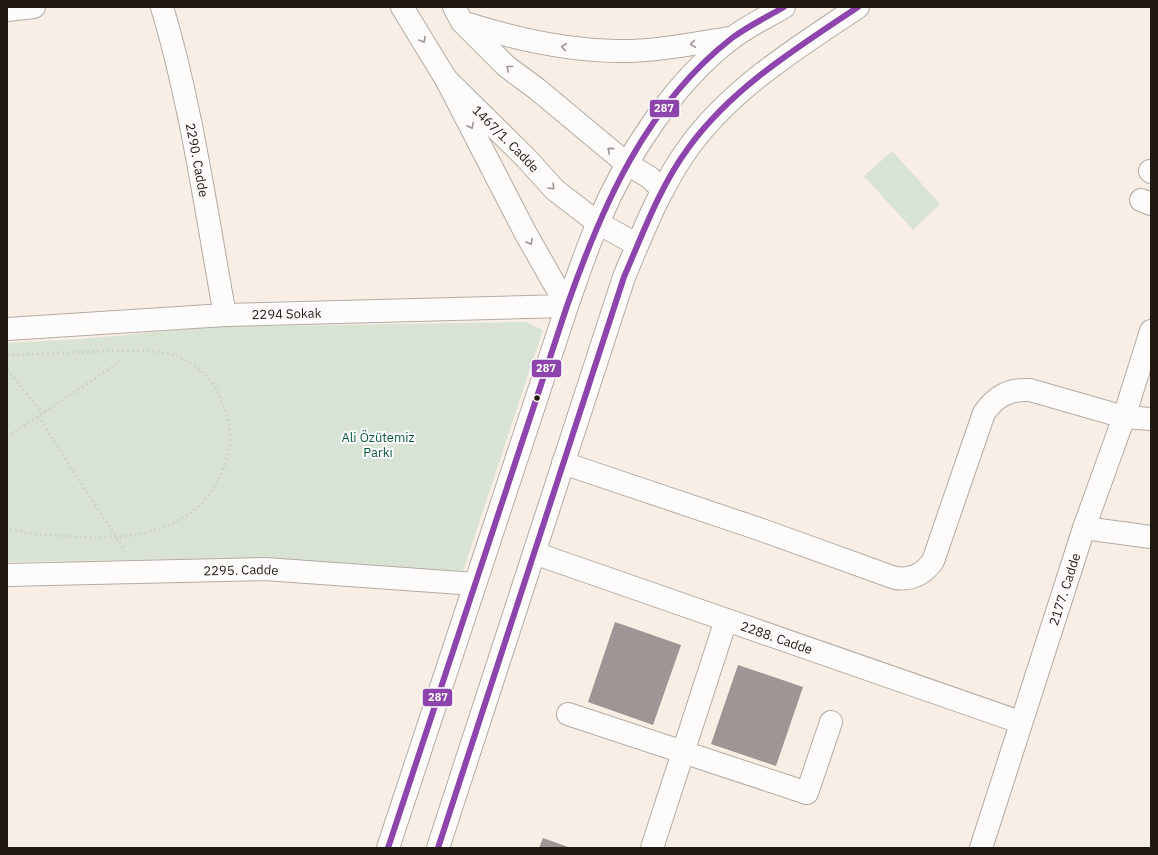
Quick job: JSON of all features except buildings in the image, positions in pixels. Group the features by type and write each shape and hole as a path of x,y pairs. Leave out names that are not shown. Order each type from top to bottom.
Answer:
{"street":[{"path":"7,10 34,7"},
{"name":"2290. Cadde","path":"162,7 185,95 225,315"},
{"name":"1467/1. Cadde","path":"402,7 446,79 526,158 555,190 598,223 636,244"},
{"path":"388,848 567,306 598,223 627,164 656,118 692,75 732,38 784,7"},
{"path":"438,848 621,284 636,244 662,190 689,148 720,110 764,71 858,7"},
{"path":"458,14 513,38 542,44 618,52 732,38"},
{"path":"458,14 506,66 537,88 627,164 649,177 662,190"},
{"path":"446,79 526,234 567,306"},
{"name":"2294 Sokak","path":"7,329 225,315 567,306"},
{"name":"2177. Cadde","path":"981,848 1020,722 1084,528 1124,417 1151,331"},
{"path":"563,463 762,530 895,578 904,579 921,574 933,561 984,413 998,397 1008,392 1030,390 1124,417 1151,419"},
{"path":"1084,528 1151,536"},
{"name":"2288. Cadde","path":"534,553 1020,722"},
{"name":"2295. Cadde","path":"7,574 265,569 475,584"},
{"path":"652,848 726,620"},
{"path":"568,714 807,793 831,722"}],"path":[{"path":"7,355 148,351 176,356 197,367 214,384 225,410 231,434 230,455 216,484 202,504 185,516 154,530 116,537 87,538 52,536 15,530 7,527"},
{"path":"8,435 120,362"},
{"path":"7,370 43,413"},
{"path":"38,416 139,572"}],"green space":[{"path":"892,151 940,204 913,230 864,176"},
{"name":"Ali Özütemiz Parkı","path":"526,322 543,330 463,571 255,558 7,562 7,343 81,339 209,327"}],"transit line":[{"name":"287","path":"388,848 567,306 595,231 630,160 651,126 675,94 702,65 732,38 784,7"},
{"name":"287","path":"438,848 624,277 661,194 669,178 689,147 706,125 725,106 746,87 789,53 858,7"}]}
